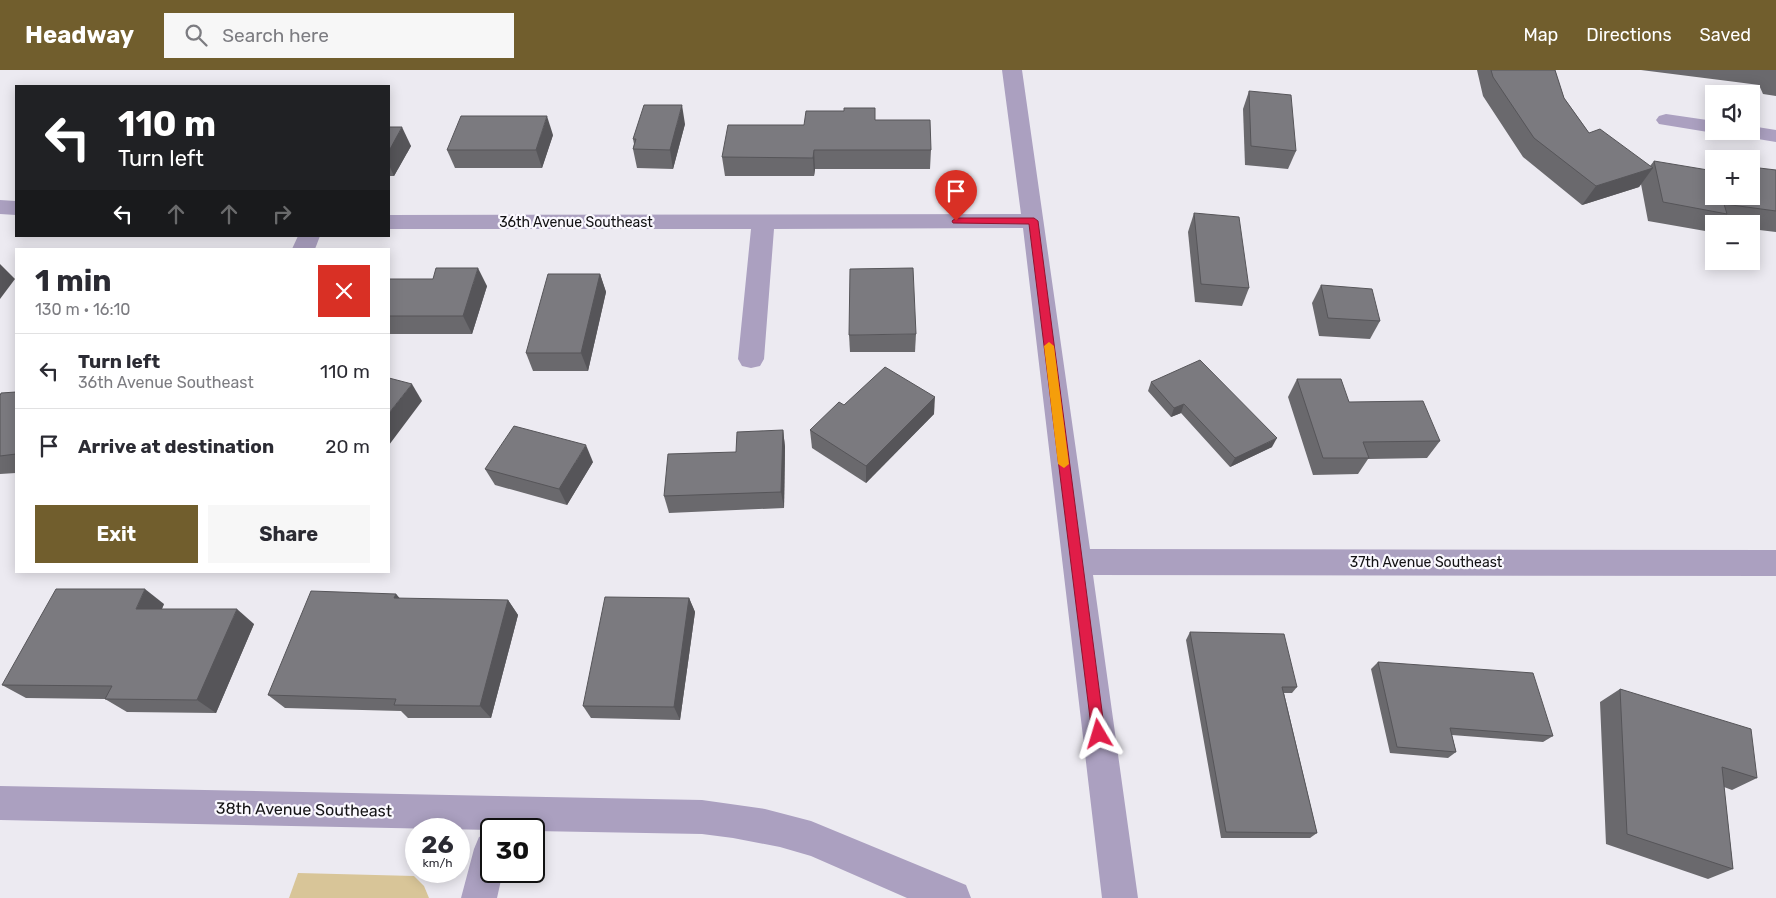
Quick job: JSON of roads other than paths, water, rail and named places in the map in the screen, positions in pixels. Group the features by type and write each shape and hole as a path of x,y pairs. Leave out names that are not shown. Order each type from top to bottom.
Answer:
{"street":[{"path":"1012,70 1034,221 1120,898"},
{"path":"1666,120 1705,126"},
{"path":"1760,134 1776,136"},
{"path":"0,207 15,208"},
{"name":"36th Avenue Southeast","path":"390,222 1034,221"},
{"path":"751,359 763,222"},
{"name":"37th Avenue Southeast","path":"1076,562 1776,563"},
{"name":"38th Avenue Southeast","path":"0,803 480,820"},
{"name":"38th Avenue Southeast","path":"545,820 702,817 781,829 825,844 906,880 954,898"},
{"path":"479,898 483,883"}]}
